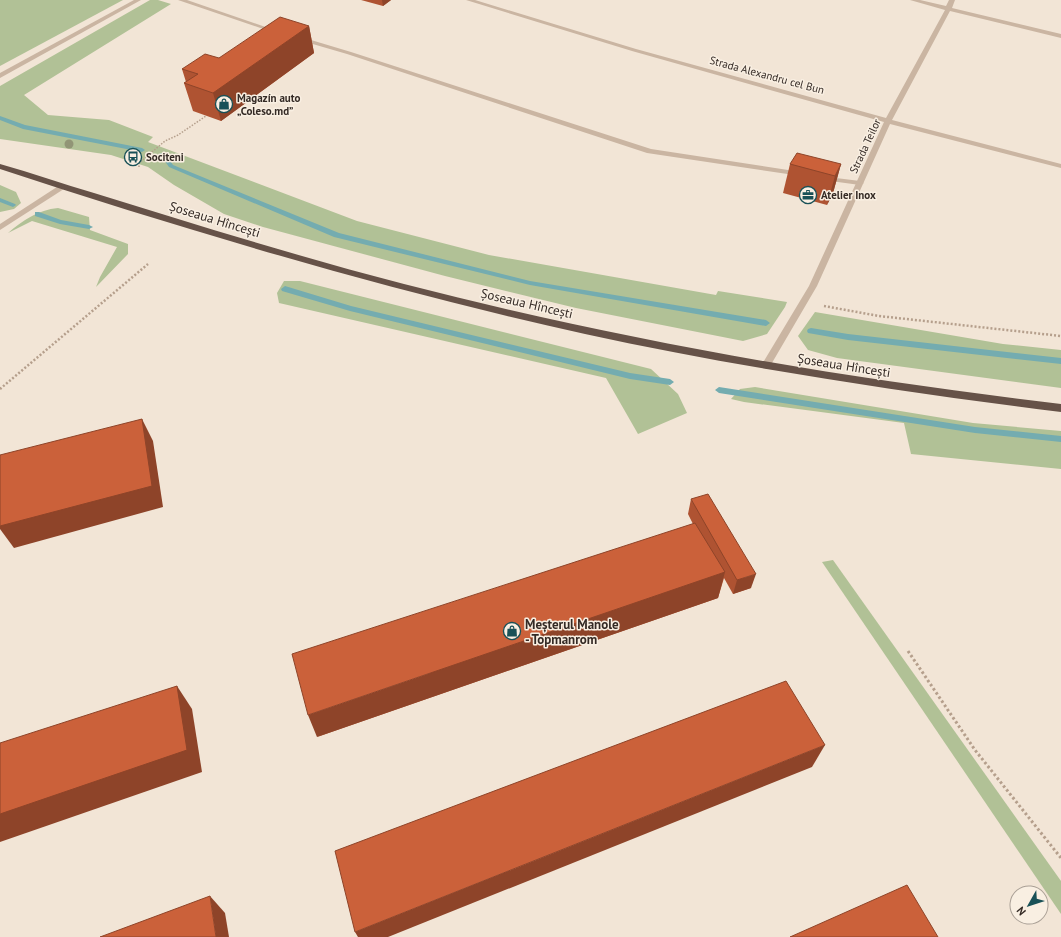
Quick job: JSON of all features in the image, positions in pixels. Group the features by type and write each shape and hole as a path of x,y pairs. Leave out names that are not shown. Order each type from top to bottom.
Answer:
{"highway":[{"name":"Șoseaua Hîncești","path":"0,166 63,187 302,258 430,294 581,329 766,366 997,401 1061,408"}],"street":[{"path":"0,76 138,0"},
{"path":"181,0 282,33"},
{"name":"Strada Alexandru cel Bun","path":"469,0 634,50 888,121 1061,166"},
{"path":"913,0 1061,36"},
{"name":"Strada Teilor","path":"766,366 813,286 888,121 941,24 952,0"},
{"path":"296,37 650,151 860,183"},
{"path":"0,228 63,187"}],"path":[{"path":"139,167 139,163 165,141 178,135 206,116"},
{"path":"0,389 148,264"},
{"path":"804,302 879,316 1061,336"},
{"path":"908,651 975,750 1061,858"}],"green space":[{"path":"0,0 123,0 0,66"},
{"path":"150,0 158,0 171,4 24,95 48,115 109,120 153,137 148,142 357,221 489,255 716,295 718,291 787,302 785,307 767,334 743,341 576,308 445,276 263,227 224,214 174,185 148,167 111,155 0,139 0,86"},
{"path":"0,185 16,192 21,203 14,209 0,212"},
{"path":"58,208 89,217 90,230 128,244 128,254 96,287 117,247 32,221 8,233 37,213"},
{"path":"284,281 300,281 651,369 678,394 687,413 638,434 606,378 279,303 277,293"},
{"path":"815,312 1003,344 1061,350 1061,388 837,358 808,350 798,336"},
{"path":"755,387 973,423 1061,431 1061,469 911,454 904,423 731,399 740,389"},
{"path":"833,560 1061,881 1061,914 1049,896 1049,885 1041,885 822,562"}],"building":[{"path":"280,17 309,26 213,93 184,83 198,74 182,69 205,54 219,58"},
{"path":"797,153 841,164 835,176 790,164"},
{"path":"142,419 152,486 0,526 0,455"},
{"path":"708,494 756,574 737,580 691,499"},
{"path":"695,523 725,572 308,715 292,654"},
{"path":"786,681 825,745 355,932 335,851"},
{"path":"177,686 187,750 0,814 0,743"},
{"path":"907,885 938,937 790,937"},
{"path":"210,896 216,937 100,937"}],"waterway":[{"path":"0,118 23,127 142,150"},
{"path":"161,155 164,156 171,166 337,235 530,283 766,323"},
{"path":"0,200 13,205"},
{"path":"37,214 60,222 89,227"},
{"path":"285,289 350,308 630,376 670,382"},
{"path":"811,331 848,337 1061,361"},
{"path":"719,390 975,430 1061,439"}],"place":[{"name":"Magazín auto „Coleso.md”","path":"224,104"},
{"name":"Sociteni","path":"133,157"},
{"name":"Atelier Inox","path":"808,195"},
{"name":"Meșterul Manole - Topmanrom","path":"512,631"}]}
